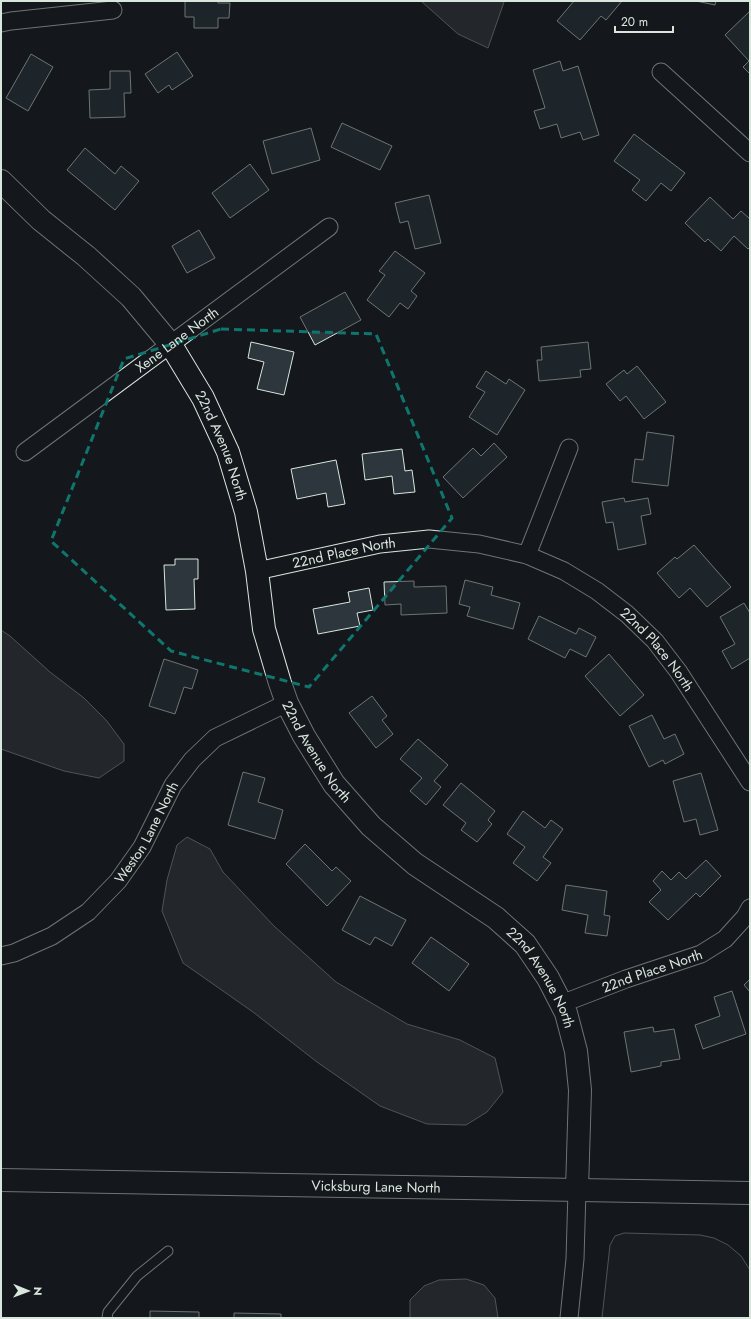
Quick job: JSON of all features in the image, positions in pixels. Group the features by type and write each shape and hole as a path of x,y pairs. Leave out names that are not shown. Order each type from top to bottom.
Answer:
{"street":[{"path":"1,23 112,10"},
{"path":"661,72 750,153"},
{"name":"22nd Avenue North","path":"1,180 41,220 86,256 131,297 170,345 203,398 228,452 246,512 264,629 287,703 304,736 334,784 371,826 415,864 496,918 525,944 548,978 566,1013 576,1051 580,1090 575,1259 569,1318"},
{"name":"Xene Lane North","path":"25,452 329,227"},
{"path":"527,555 568,448"},
{"name":"22nd Place North","path":"256,571 380,544 429,539 480,544 527,555 564,571 597,591 627,614 655,641 678,671 750,782"},
{"name":"Weston Lane North","path":"1,956 14,953 52,936 88,912 118,881 142,847 173,784 192,760 215,738 287,703"},
{"name":"22nd Place North","path":"561,1004 626,979 701,954 725,939 745,917 750,908"},
{"name":"Vicksburg Lane North","path":"1,1180 750,1193"}],"lane":[{"path":"107,1318 108,1312 136,1276 168,1251"}],"highlighted area":[{"path":"221,329 376,334 452,518 309,687 171,651 51,541 124,359"}],"shaded area":[{"path":"421,1 504,2 488,48 458,34"},
{"path":"1,630 10,636 50,672 84,698 106,720 124,744 124,761 99,778 64,771 1,749"},
{"path":"187,837 210,849 223,872 274,926 336,982 407,1024 460,1040 495,1058 503,1092 487,1112 466,1125 427,1124 380,1106 317,1062 253,1012 183,963 162,911 167,880 177,845"},
{"path":"624,1233 700,1235 714,1238 728,1245 741,1256 750,1270 750,1318 602,1318 610,1245 615,1236"},
{"path":"466,1279 484,1285 495,1298 498,1318 410,1318 410,1300 424,1286 439,1280"}],"building":[{"path":"185,1 218,1 218,3 230,3 229,18 218,18 218,28 194,28 194,17 185,17"},
{"path":"574,1 622,1 606,20 601,16 580,40 557,21"},
{"path":"696,1 716,1 715,5"},
{"path":"750,11 750,74 743,67 749,61 725,35"},
{"path":"177,52 193,76 172,90 169,85 158,93 145,74"},
{"path":"31,54 53,67 28,111 6,98"},
{"path":"560,61 563,71 578,66 599,135 583,140 580,132 561,138 557,124 540,129 534,111 545,108 533,70"},
{"path":"110,71 130,71 131,93 124,93 125,117 90,118 89,90 110,89"},
{"path":"342,123 392,146 380,170 331,147"},
{"path":"311,128 320,160 272,174 263,141"},
{"path":"634,134 685,173 671,191 661,183 646,201 632,190 640,180 614,161"},
{"path":"85,148 115,174 121,166 139,181 115,210 67,170"},
{"path":"250,164 269,190 230,218 212,193"},
{"path":"429,195 441,243 415,249 408,221 400,223 395,203"},
{"path":"710,197 733,219 741,211 750,219 750,247 748,249 734,236 721,251 708,239 705,242 685,223"},
{"path":"199,230 215,258 187,273 172,246"},
{"path":"395,251 425,273 411,291 417,296 408,309 400,303 389,317 367,300 385,275 379,271"},
{"path":"345,292 361,320 315,345 300,317"},
{"path":"251,342 294,352 284,395 257,389 264,362 248,358"},
{"path":"588,342 591,369 580,370 581,377 539,381 537,360 542,360 541,347"},
{"path":"637,366 666,402 644,419 626,396 620,401 606,384 624,370 627,374"},
{"path":"486,371 506,384 509,379 525,390 497,435 469,417 485,392 476,387"},
{"path":"647,432 674,436 668,486 632,482 635,459 643,460"},
{"path":"494,443 507,457 463,498 443,477 473,448 481,456"},
{"path":"402,449 405,471 412,470 415,492 394,494 392,476 365,480 362,454"},
{"path":"336,460 345,504 328,507 326,493 297,499 291,469"},
{"path":"624,498 625,502 648,498 651,514 641,516 646,544 618,550 613,522 606,523 602,502"},
{"path":"694,545 731,587 707,607 690,588 679,598 657,573 675,557 677,559"},
{"path":"175,559 198,559 198,579 194,579 195,609 166,610 164,565 175,565"},
{"path":"465,580 493,587 491,595 520,603 513,629 467,616 470,607 459,604"},
{"path":"414,581 414,587 446,586 447,613 401,615 401,604 385,605 384,582"},
{"path":"369,588 373,610 357,613 360,626 318,634 313,609 350,602 348,592"},
{"path":"744,603 750,613 750,658 732,669 722,651 735,644 720,617"},
{"path":"539,616 576,634 579,628 596,637 586,657 570,649 565,658 528,639"},
{"path":"609,654 644,695 620,716 585,676"},
{"path":"164,659 198,670 192,689 184,687 175,714 149,706"},
{"path":"372,696 387,716 382,720 393,734 376,748 349,713"},
{"path":"652,715 664,739 675,734 684,754 665,764 663,760 649,767 629,726"},
{"path":"418,739 448,765 434,781 441,787 426,805 410,791 422,778 400,759"},
{"path":"243,772 265,778 258,802 283,810 275,839 228,825"},
{"path":"701,773 718,830 700,835 696,819 684,822 673,781"},
{"path":"461,783 495,811 488,820 492,824 477,842 461,830 466,823 443,805"},
{"path":"523,811 545,828 551,820 563,829 543,857 551,863 537,881 513,863 525,847 507,834"},
{"path":"305,844 332,871 336,867 351,881 327,906 286,864"},
{"path":"706,860 721,876 700,897 696,893 668,920 649,902 661,890 653,881 662,871 671,880 679,872 686,879"},
{"path":"566,885 607,891 604,915 610,916 607,936 585,933 588,915 562,910"},
{"path":"360,896 406,920 392,946 375,937 370,945 342,930"},
{"path":"431,937 469,964 449,991 412,963"},
{"path":"750,979 750,992 744,985"},
{"path":"732,991 746,1034 703,1049 695,1025 720,1016 714,997"},
{"path":"653,1027 654,1032 674,1029 680,1059 661,1062 661,1066 631,1072 624,1032"},
{"path":"150,1311 199,1312 199,1318 150,1318"},
{"path":"234,1313 281,1314 281,1318 234,1318"}]}
